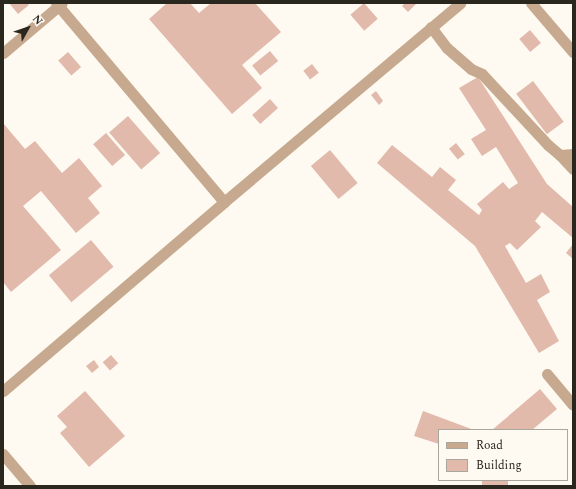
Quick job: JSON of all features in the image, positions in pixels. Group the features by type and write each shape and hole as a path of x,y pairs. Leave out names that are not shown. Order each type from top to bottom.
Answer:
{"lane":[{"path":"3,391 460,3"},
{"path":"531,3 573,52"},
{"path":"3,53 59,4 224,202"},
{"path":"431,27 447,48 471,69 482,74 548,145 573,169"},
{"path":"560,155 573,154"},
{"path":"547,374 573,405"},
{"path":"3,454 30,486"}],"building":[{"path":"9,3 27,3 29,5 18,14"},
{"path":"167,3 190,3 199,13 211,3 255,3 281,32 242,65 262,88 232,114 149,19"},
{"path":"364,3 378,19 364,31 350,15"},
{"path":"405,3 417,3 408,12 402,6"},
{"path":"530,30 541,43 530,52 519,39"},
{"path":"270,51 278,61 260,76 252,65"},
{"path":"68,52 81,67 71,76 58,61"},
{"path":"312,64 319,73 310,79 303,71"},
{"path":"478,77 547,184 573,207 573,238 542,212 535,221 541,227 517,250 510,243 505,246 526,283 541,274 550,292 537,300 559,341 539,353 475,246 377,163 392,145 432,177 440,167 456,180 448,190 479,215 482,210 477,204 503,182 509,189 518,183 496,147 482,156 471,139 486,130 459,88"},
{"path":"533,81 564,122 547,134 516,94"},
{"path":"376,91 383,101 379,105 371,95"},
{"path":"270,99 278,108 260,124 252,115"},
{"path":"128,116 160,153 141,169 109,132"},
{"path":"3,123 25,149 35,141 62,173 79,158 102,186 88,198 100,213 76,233 41,191 23,206 61,250 11,292 3,282"},
{"path":"106,133 125,155 112,166 93,144"},
{"path":"456,143 465,154 458,160 449,149"},
{"path":"330,150 358,183 338,199 311,166"},
{"path":"91,240 113,267 71,302 49,275"},
{"path":"573,244 573,259 566,253"},
{"path":"111,355 118,363 110,371 103,362"},
{"path":"94,360 99,367 92,373 86,366"},
{"path":"540,389 557,409 533,429 493,429"},
{"path":"85,391 125,436 89,467 60,433 67,427 57,416"},
{"path":"423,411 471,429 438,429 438,444 414,436"},
{"path":"482,481 508,481 508,486 482,486"}]}
